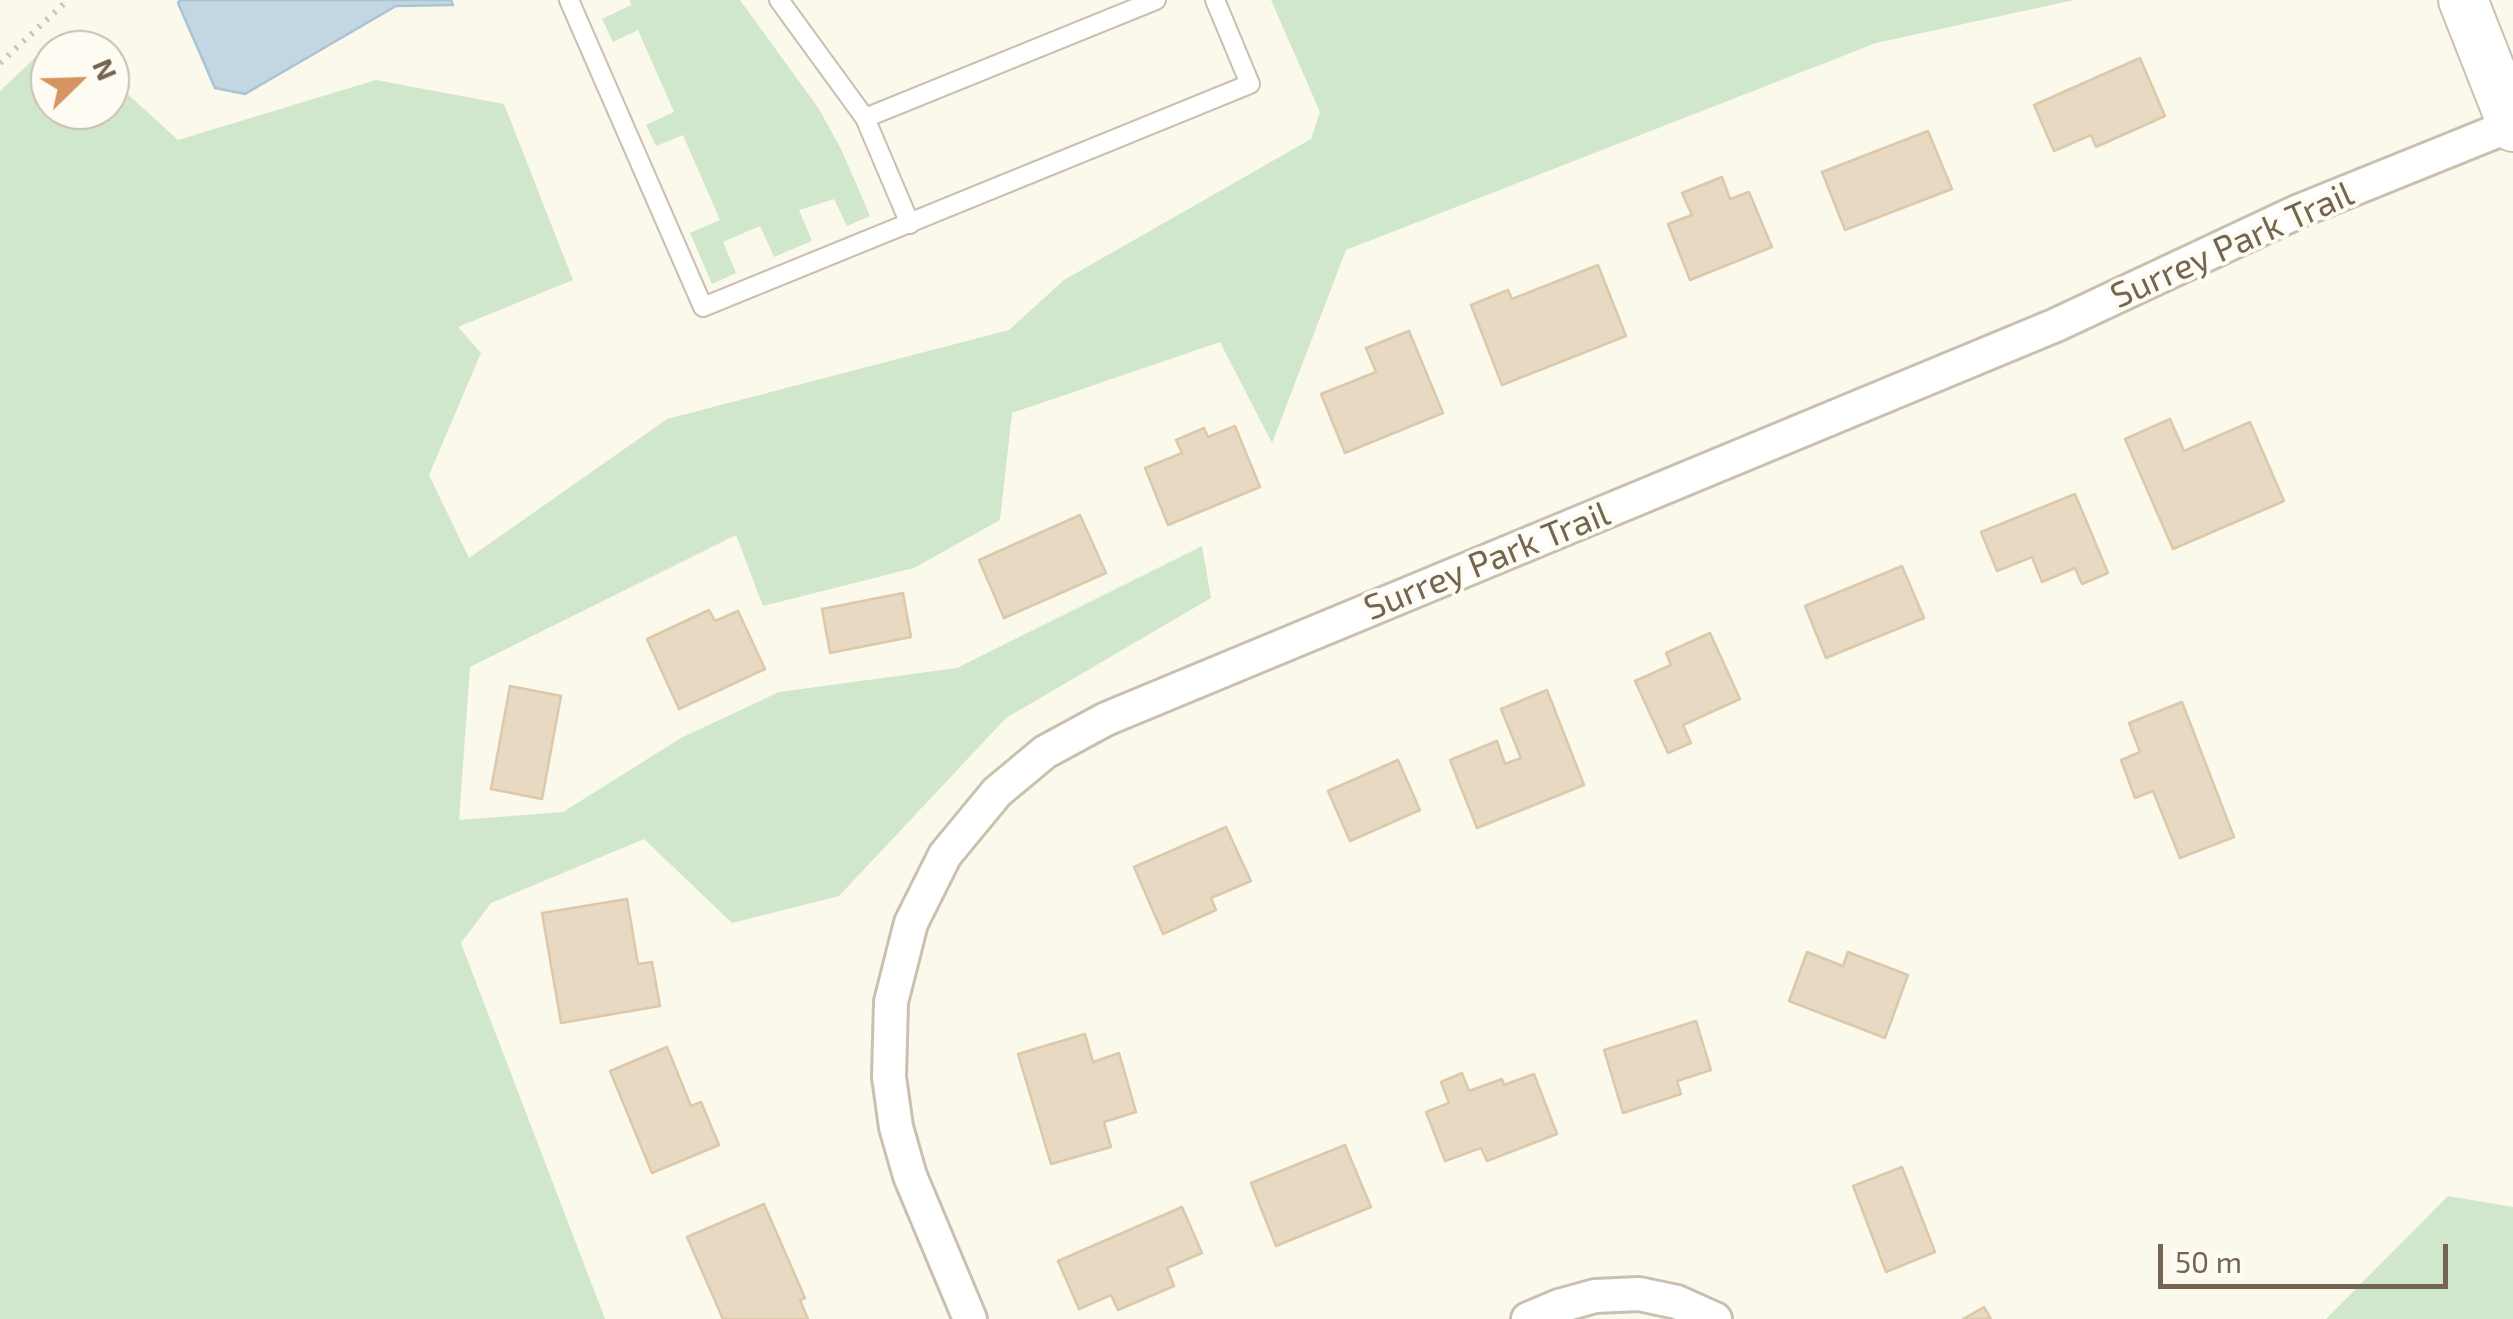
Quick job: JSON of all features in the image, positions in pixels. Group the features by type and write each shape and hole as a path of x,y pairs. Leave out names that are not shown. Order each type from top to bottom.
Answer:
{"main road":[{"path":"2463,0 2513,126"}],"street":[{"name":"Surrey Park Trail","path":"970,1319 910,1176 896,1127 889,1077 891,1002 911,922 945,856 996,792 1045,752 1106,718 2056,326 2300,211 2513,126"},
{"path":"1528,1319 1595,1296 1639,1294 1676,1302 1715,1319"}],"lane":[{"path":"569,0 703,308 1250,84 1215,0"},
{"path":"780,0 865,118 910,224"},
{"path":"865,118 1156,0"}],"path":[{"path":"0,63 68,0"}],"green space":[{"path":"630,0 740,0 819,109 870,216 847,226 834,199 799,210 812,241 774,257 760,226 723,242 736,273 712,284 690,233 720,220 683,135 656,146 646,125 674,112 638,30 613,42 602,19 631,5"},
{"path":"1271,0 2074,0 1876,43 1346,250 1272,443 1220,342 1012,413 1000,520 914,568 763,606 736,535 470,667 459,820 563,812 681,738 779,692 957,668 1202,546 1211,598 1006,718 839,896 732,923 644,839 491,903 461,943 605,1319 0,1319 0,91 30,62 30,130 130,130 130,96 178,140 376,80 504,104 573,280 458,327 481,353 429,475 469,558 667,419 1009,330 1064,280 1311,139 1320,112"},
{"path":"2448,1196 2513,1207 2513,1319 2326,1319"}],"water":[{"path":"180,0 451,0 453,5 396,6 245,94 215,88"}],"building":[{"path":"2140,58 2165,116 2096,147 2091,135 2054,151 2034,105"},
{"path":"1928,131 1952,189 1845,230 1822,172"},
{"path":"1722,177 1730,199 1749,192 1772,247 1690,280 1668,224 1692,215 1682,193"},
{"path":"1598,265 1626,336 1502,385 1471,305 1508,290 1512,299"},
{"path":"1409,331 1443,413 1345,453 1321,394 1376,372 1366,348"},
{"path":"2170,419 2184,451 2250,422 2284,501 2173,549 2125,439"},
{"path":"1235,426 1260,487 1168,525 1145,468 1182,453 1176,440 1204,428 1208,437"},
{"path":"2075,494 2108,573 2082,584 2075,568 2042,582 2032,557 1997,571 1981,532"},
{"path":"1080,515 1106,573 1004,618 979,560"},
{"path":"1902,566 1924,618 1826,658 1805,606"},
{"path":"903,593 911,637 830,653 822,609"},
{"path":"709,610 715,621 738,611 765,669 679,709 647,639"},
{"path":"1710,633 1740,699 1683,725 1691,743 1668,753 1635,681 1671,665 1666,653"},
{"path":"510,686 561,696 542,799 491,789"},
{"path":"1547,690 1584,785 1477,828 1450,760 1497,741 1505,764 1521,758 1501,709"},
{"path":"2182,702 2234,837 2180,858 2153,791 2135,798 2121,760 2140,752 2129,723"},
{"path":"1398,760 1420,810 1350,841 1328,791"},
{"path":"1226,827 1251,881 1211,898 1216,910 1163,934 1134,867"},
{"path":"627,899 638,964 652,962 660,1006 561,1023 542,913"},
{"path":"1807,952 1843,966 1848,952 1908,975 1885,1038 1789,1001"},
{"path":"1696,1021 1711,1070 1677,1081 1681,1094 1623,1113 1604,1050"},
{"path":"1085,1034 1093,1062 1119,1053 1136,1112 1104,1122 1111,1147 1051,1164 1018,1054"},
{"path":"667,1047 691,1106 701,1102 719,1145 652,1173 610,1071"},
{"path":"1462,1073 1469,1091 1502,1079 1504,1085 1534,1074 1557,1134 1487,1161 1481,1148 1445,1161 1426,1112 1449,1103 1441,1082"},
{"path":"1345,1145 1371,1207 1276,1246 1251,1183"},
{"path":"1902,1167 1935,1252 1886,1272 1853,1186"},
{"path":"764,1204 805,1298 800,1300 808,1319 723,1319 687,1237"},
{"path":"1182,1207 1202,1253 1167,1268 1174,1286 1118,1310 1111,1295 1079,1309 1058,1261"},
{"path":"1984,1307 1991,1319 1963,1319"}]}
